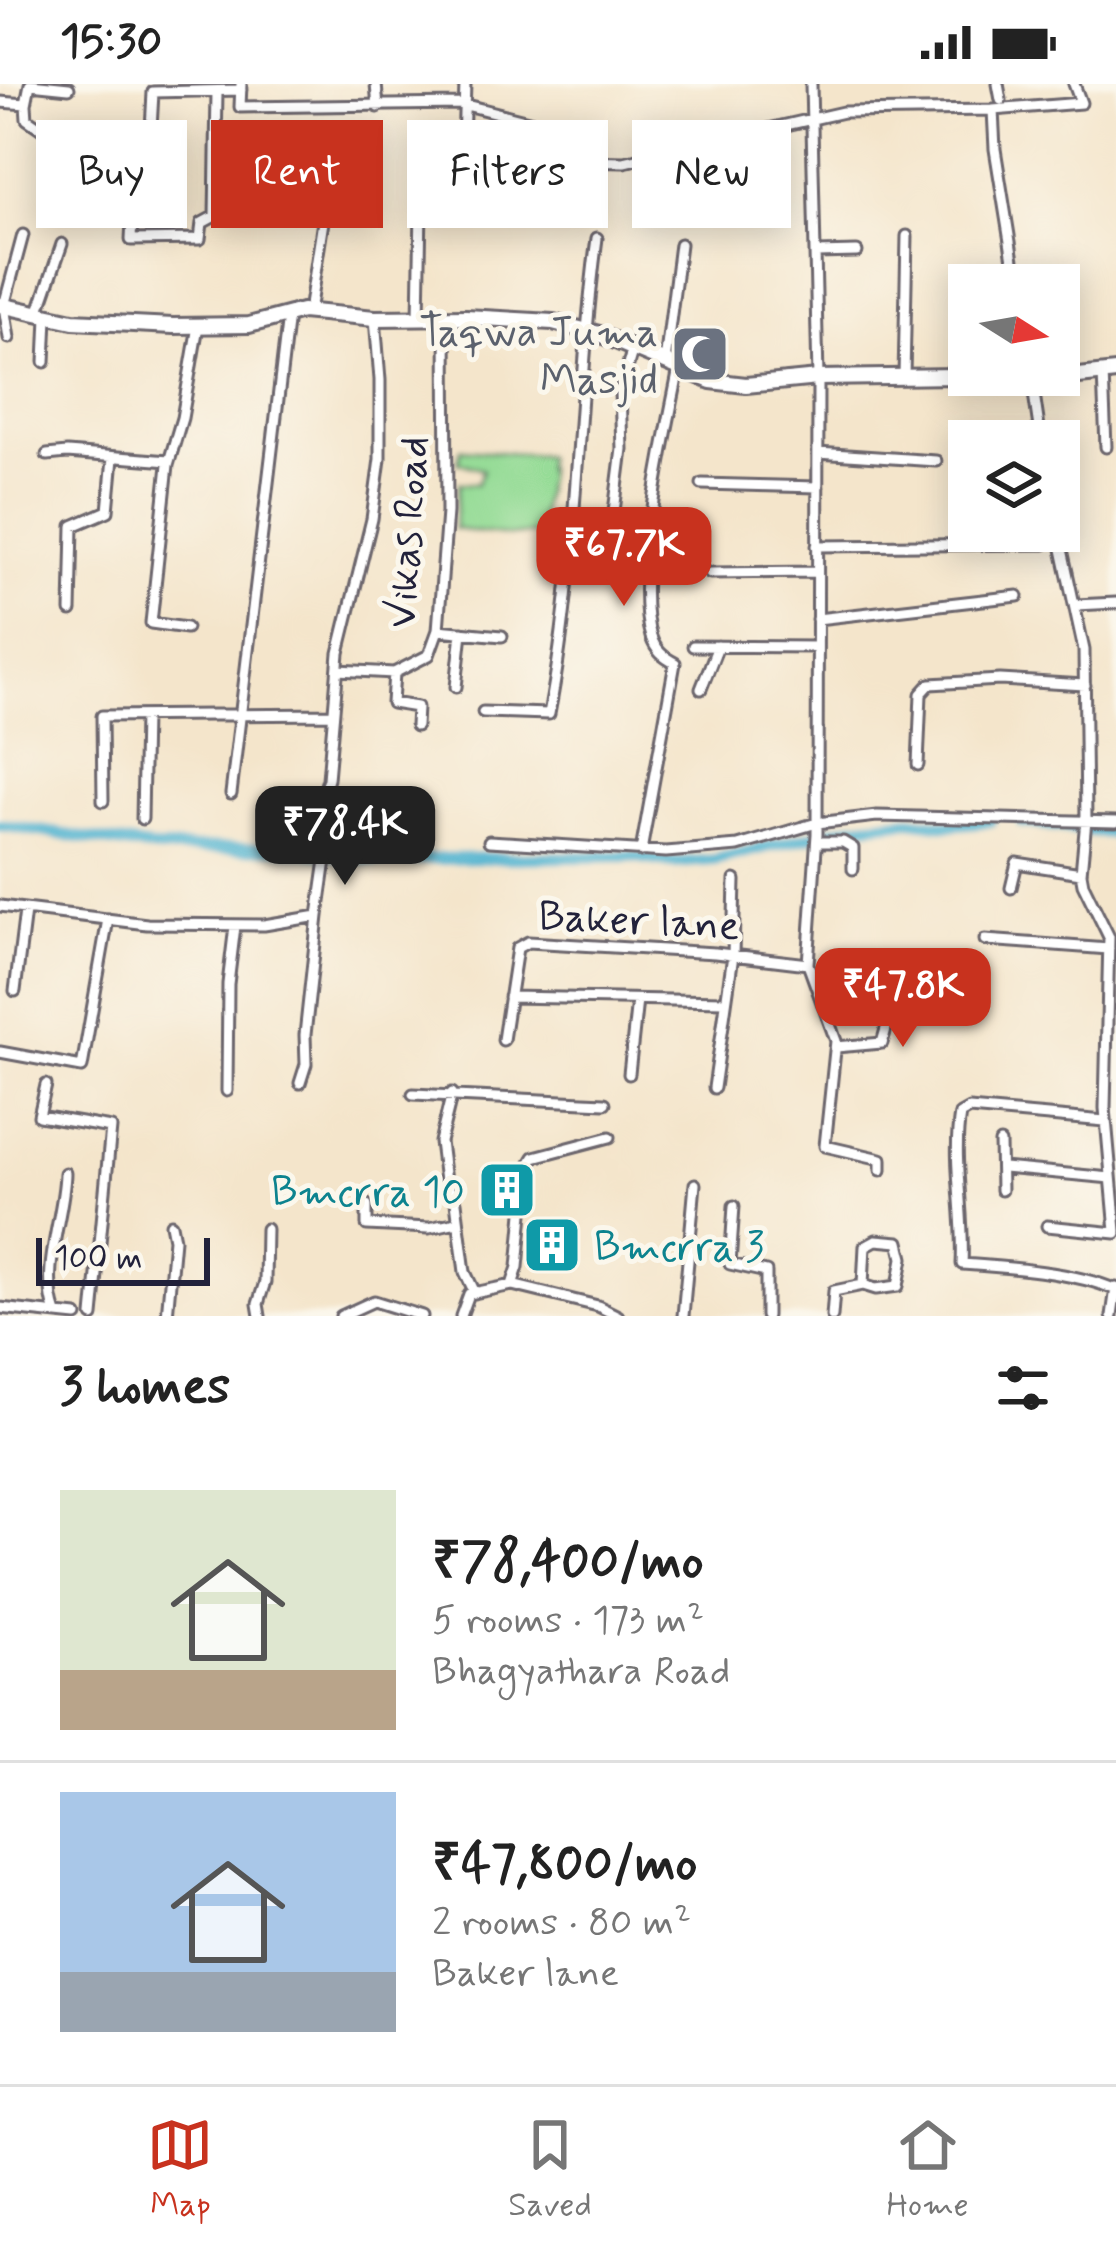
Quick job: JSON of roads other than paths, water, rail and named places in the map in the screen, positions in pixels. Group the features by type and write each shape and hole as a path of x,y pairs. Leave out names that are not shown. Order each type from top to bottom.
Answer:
{"street":[{"path":"36,125 27,118 30,84 70,88"},
{"path":"376,84 377,107"},
{"path":"465,84 463,142 550,160 624,162 866,111 1082,104 1074,84"},
{"path":"812,84 818,378 817,857 808,964 836,1047 825,1146 881,1159 881,1170"},
{"path":"998,84 995,149 1014,264"},
{"path":"151,120 153,92 241,87 240,107 462,104 525,120"},
{"path":"131,228 131,240 200,239 202,223 214,216 217,91"},
{"path":"0,102 26,104"},
{"path":"309,312 322,228"},
{"path":"419,319 421,228"},
{"path":"9,338 2,306 23,235"},
{"path":"904,376 907,236"},
{"path":"483,712 550,715 565,630 585,329 597,238"},
{"path":"45,362 43,315 62,244"},
{"path":"641,851 675,663 660,655 651,637 645,597 672,365 680,244"},
{"path":"816,253 857,252"},
{"path":"2,306 101,324 250,325 309,312 553,322 585,329 711,381 746,385 818,378 948,377"},
{"path":"231,794 288,314"},
{"path":"300,1082 306,1064 304,1035 327,853 321,802 328,779 346,616 360,576 380,459 375,318"},
{"name":"Vikas Road","path":"338,670 394,673 429,655 438,630 448,473 446,319"},
{"path":"186,628 151,623 170,460 198,326"},
{"path":"606,574 622,449 620,392 633,348"},
{"path":"1080,375 1110,373 1106,447"},
{"path":"818,453 936,461"},
{"path":"47,455 170,460"},
{"path":"71,611 73,526 108,511 113,458"},
{"path":"702,484 818,488"},
{"path":"818,546 948,545"},
{"path":"1047,1226 1116,1232 1112,1146 1105,1121 1111,942 1083,884 1084,650 1063,552"},
{"path":"710,573 818,572"},
{"path":"817,619 1018,596"},
{"path":"1076,605 1116,603"},
{"path":"438,630 502,636"},
{"path":"456,687 462,632"},
{"path":"693,646 817,647"},
{"path":"701,689 718,646"},
{"path":"394,673 392,703 417,707 416,726"},
{"path":"918,765 921,694 926,686 1000,680 1085,685"},
{"path":"103,801 102,716 333,714"},
{"path":"142,819 144,716"},
{"path":"489,841 641,851 738,846 817,833 877,816 1116,821"},
{"path":"817,833 853,848 853,869"},
{"path":"1011,888 1017,863 1082,873"},
{"path":"714,1088 733,955 735,880"},
{"path":"0,907 147,924 288,924 318,916"},
{"path":"15,991 25,911"},
{"path":"0,1052 82,1067 108,919"},
{"path":"227,1091 228,984 235,926"},
{"path":"986,940 1111,942"},
{"name":"Baker lane","path":"503,1040 517,948 528,942 808,964"},
{"path":"836,1047 882,1043 889,1018 884,983"},
{"path":"509,997 725,1001"},
{"path":"629,1074 637,1000"},
{"path":"46,1085 39,1116 111,1128 93,1316"},
{"path":"452,1093 440,1142 445,1180 456,1202 465,1272 475,1293"},
{"path":"413,1094 604,1103"},
{"path":"1105,1121 969,1108 960,1114 957,1133 962,1264 1100,1283 1116,1289 1112,1316"},
{"path":"512,1285 518,1267 527,1169 534,1157 610,1137"},
{"path":"1000,1143 1001,1190"},
{"path":"1003,1168 1111,1178"},
{"path":"56,1312 52,1301 54,1248 65,1173"},
{"path":"683,1316 695,1184"},
{"path":"368,1204 367,1225 428,1228 457,1222"},
{"path":"734,1206 730,1264 766,1272 766,1316"},
{"path":"167,1316 174,1239 171,1224"},
{"path":"260,1316 266,1229"},
{"path":"832,1316 834,1292 863,1285 876,1289 898,1286 903,1258 899,1242 876,1240 865,1246 863,1285"},
{"path":"461,1316 469,1294 512,1285 618,1316"},
{"path":"341,1316 374,1301 422,1316"},
{"path":"4,1311 77,1316"}],"waterway":[{"path":"0,825 157,849 279,848 374,860 630,856 673,863 714,860 852,826 910,820 946,825 990,821"},
{"path":"1022,822 1116,834"}],"place":[{"name":"Taqwa Juma Masjid","path":"700,354"},
{"name":"Bmcrra 10","path":"507,1190"},
{"name":"Bmcrra 3","path":"552,1245"}]}
